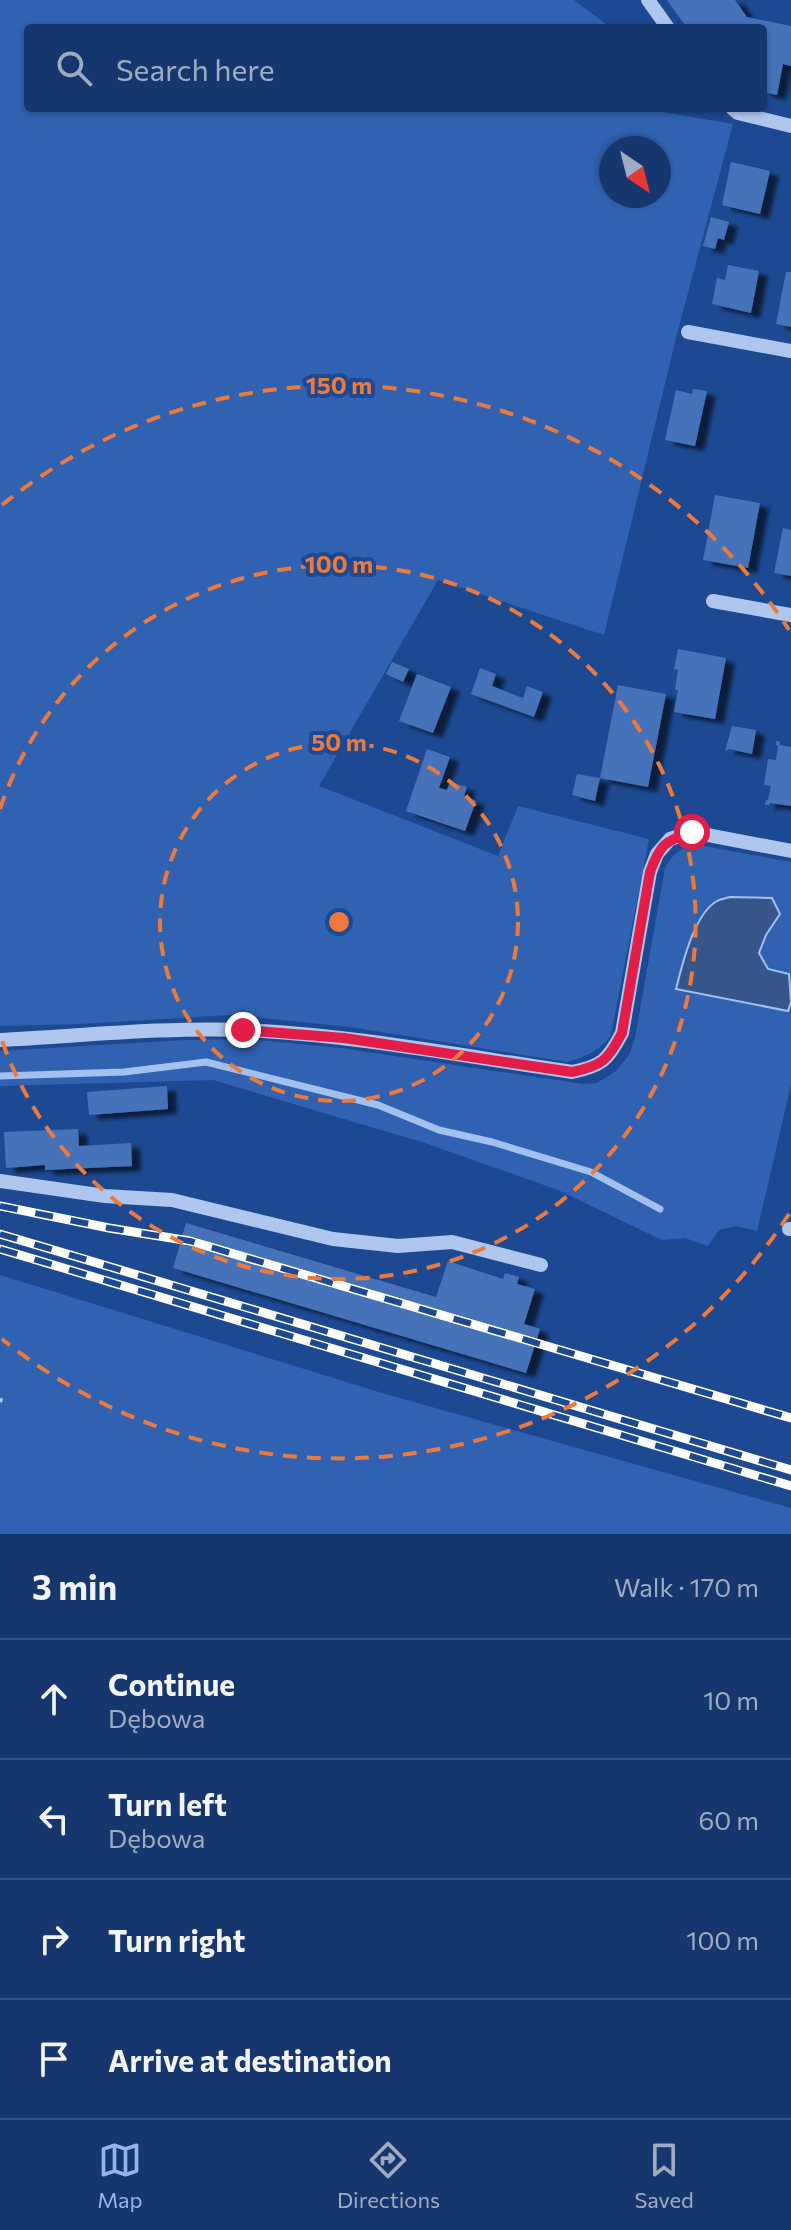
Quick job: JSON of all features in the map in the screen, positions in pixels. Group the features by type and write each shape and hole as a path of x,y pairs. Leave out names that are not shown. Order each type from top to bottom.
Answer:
{"street":[{"path":"648,0 665,24"},
{"path":"737,112 791,126"},
{"path":"688,332 791,351"},
{"path":"713,601 791,615"},
{"path":"0,1040 243,1030 344,1038 572,1072 593,1068 611,1053 622,1033 650,872 657,854 670,839 692,832 791,851"},
{"path":"0,1181 105,1196 172,1200 333,1239 398,1246 452,1242 541,1265"}],"shaded area":[{"path":"0,0 574,0 606,24 24,24 24,112 662,112 733,124 678,330 604,635 438,580 319,786 498,856 518,806 649,839 611,1035 598,1049 567,1062 350,1027 231,1015 0,1026"},
{"path":"699,845 791,862 791,1085 757,1231 736,1226 719,1230 708,1246 685,1238 662,1240 558,1190 425,1143 213,1080 0,1086 0,1051 246,1039 341,1048 583,1084 597,1083 616,1071 629,1055 635,1038 665,868 679,851"},
{"path":"730,897 772,898 780,914 759,953 768,969 789,974 791,1002 788,1011 676,989 690,941 702,917 717,901"},
{"path":"0,1275 382,1393 791,1508 791,1534 0,1534"}],"building":[{"path":"667,0 735,0 747,17 791,26 791,66 783,64 777,95 767,93 767,24 684,24"},
{"path":"731,162 770,171 760,214 722,205"},
{"path":"711,217 729,222 724,240 718,238 715,249 703,246"},
{"path":"728,265 759,271 751,313 712,304 717,278 725,280"},
{"path":"786,272 791,272 791,327 776,324"},
{"path":"693,389 707,391 695,446 665,440 676,390 692,394"},
{"path":"715,495 760,503 748,568 703,560"},
{"path":"783,528 791,530 791,576 774,573"},
{"path":"678,649 726,658 715,719 674,712 678,670 674,669"},
{"path":"392,662 409,669 403,682 386,674"},
{"path":"480,668 496,674 492,686 523,698 527,686 543,692 534,717 471,694"},
{"path":"417,674 451,687 433,733 399,721"},
{"path":"618,685 666,694 648,787 600,778"},
{"path":"732,726 756,730 752,754 729,749 725,751"},
{"path":"776,741 791,747 791,806 765,805 771,786 764,785 768,759 776,760"},
{"path":"427,749 450,757 439,788 447,790 450,782 467,787 464,796 476,801 465,831 406,811"},
{"path":"577,774 600,778 595,801 572,795"},
{"path":"167,1086 168,1109 89,1115 87,1092"},
{"path":"78,1129 79,1146 131,1143 132,1166 45,1170 45,1165 6,1168 4,1132"},
{"path":"186,1223 436,1297 448,1261 503,1279 505,1273 519,1277 517,1284 535,1289 524,1324 540,1329 526,1373 173,1268"}],"waterway":[{"path":"0,1076 124,1072 206,1062 378,1105 439,1130 492,1142 591,1172 660,1209"}],"railway":[{"path":"0,1206 190,1241 791,1418"},
{"path":"0,1234 791,1470"},
{"path":"0,1249 791,1486"}],"route":[{"path":"243,1030 344,1038 572,1072 593,1068 611,1053 622,1033 650,872 657,854 670,839 692,832"}]}
